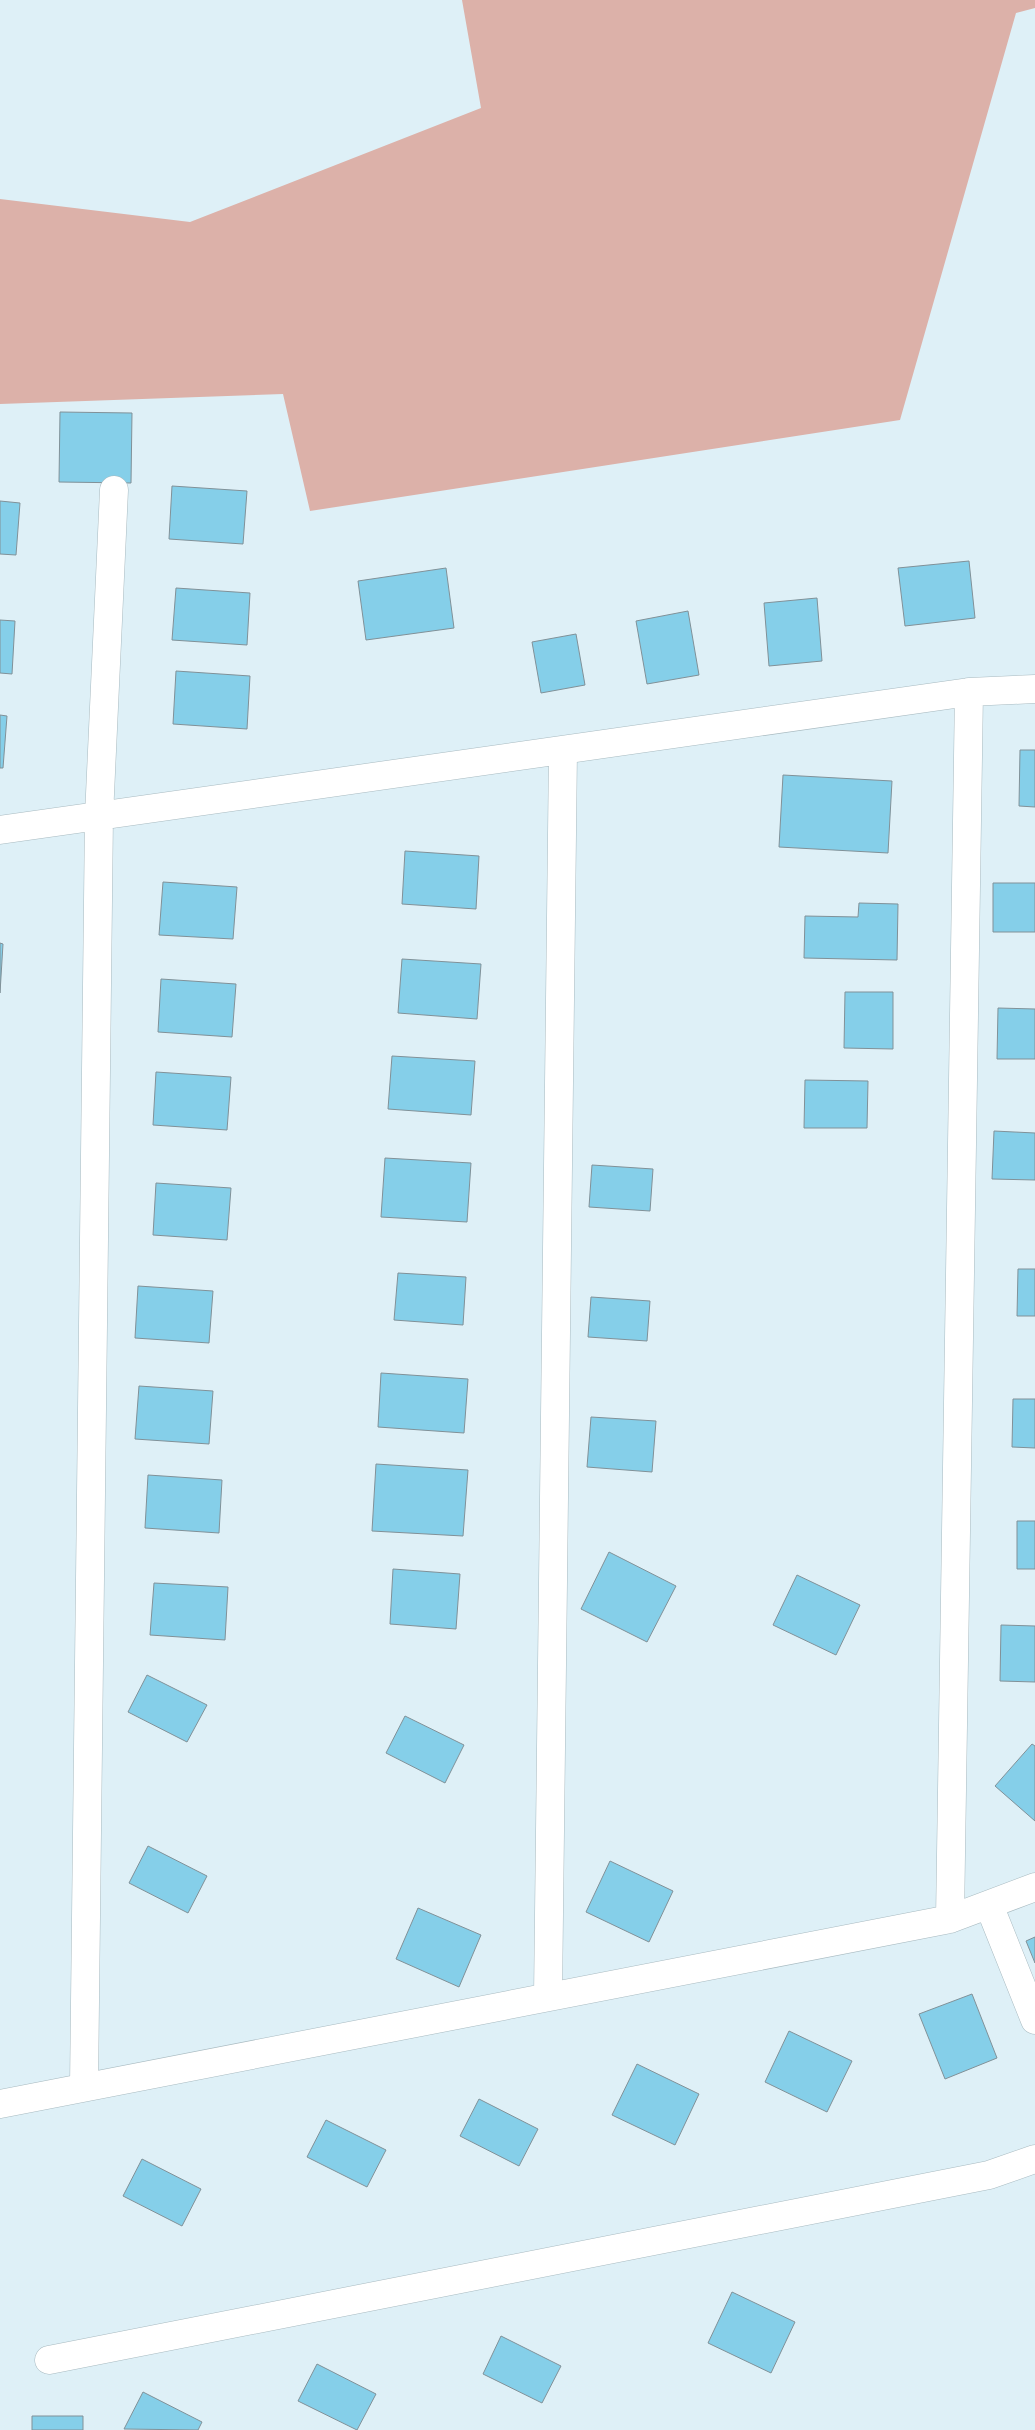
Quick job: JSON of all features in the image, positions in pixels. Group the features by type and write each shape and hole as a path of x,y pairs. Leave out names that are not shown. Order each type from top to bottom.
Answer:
{"street":[{"path":"84,2088 99,816 114,490"},
{"path":"0,830 969,692 1035,689"},
{"path":"950,1919 969,692"},
{"path":"548,1997 562,751"},
{"path":"0,2104 950,1919 1035,1887"},
{"path":"989,1904 1035,2020"},
{"path":"49,2360 979,2177 1035,2159"}],"shaded area":[{"path":"462,0 1035,0 1035,8 1016,13 900,420 310,511 283,394 0,404 0,199 190,222 481,108"}],"building":[{"path":"60,412 132,413 131,483 59,482"},
{"path":"172,486 247,491 243,544 169,539"},
{"path":"0,501 20,503 16,555 0,554"},
{"path":"969,561 975,618 905,626 898,568"},
{"path":"446,568 454,628 366,640 358,581"},
{"path":"176,588 250,593 247,645 172,640"},
{"path":"817,598 822,661 769,666 764,603"},
{"path":"688,611 699,675 647,684 636,621"},
{"path":"0,620 15,621 12,674 0,673"},
{"path":"576,634 585,685 541,693 532,642"},
{"path":"176,671 250,676 247,729 173,724"},
{"path":"0,715 7,716 3,768 0,768"},
{"path":"1020,750 1035,750 1035,807 1019,806"},
{"path":"783,775 892,781 888,853 779,847"},
{"path":"405,851 479,856 476,909 402,904"},
{"path":"163,882 237,887 233,939 159,935"},
{"path":"993,883 1035,883 1035,932 993,932"},
{"path":"859,903 898,904 897,960 804,958 805,916 858,917"},
{"path":"0,943 3,944 0,993"},
{"path":"402,959 481,964 477,1019 398,1013"},
{"path":"161,979 236,984 232,1037 158,1032"},
{"path":"845,992 893,992 893,1049 844,1048"},
{"path":"998,1008 1035,1009 1035,1059 997,1059"},
{"path":"392,1056 475,1061 471,1115 388,1109"},
{"path":"156,1072 231,1077 227,1130 153,1125"},
{"path":"805,1080 868,1081 867,1128 804,1128"},
{"path":"994,1131 1035,1133 1035,1180 992,1179"},
{"path":"385,1158 471,1163 467,1222 381,1217"},
{"path":"592,1165 653,1169 650,1211 589,1207"},
{"path":"156,1183 231,1188 227,1240 153,1235"},
{"path":"1018,1269 1035,1269 1035,1316 1017,1316"},
{"path":"398,1273 466,1277 463,1325 394,1320"},
{"path":"138,1286 213,1291 209,1343 135,1338"},
{"path":"591,1297 650,1301 647,1341 588,1337"},
{"path":"381,1373 468,1379 464,1433 378,1427"},
{"path":"139,1386 213,1391 209,1444 135,1439"},
{"path":"1013,1399 1035,1399 1035,1448 1012,1447"},
{"path":"591,1417 656,1421 652,1472 587,1467"},
{"path":"376,1464 468,1470 463,1536 372,1531"},
{"path":"148,1475 222,1480 219,1533 145,1528"},
{"path":"1017,1521 1035,1521 1035,1569 1017,1569"},
{"path":"609,1552 676,1586 647,1642 581,1609"},
{"path":"393,1569 460,1574 456,1629 390,1624"},
{"path":"797,1575 860,1605 836,1655 773,1625"},
{"path":"154,1583 228,1587 225,1640 150,1635"},
{"path":"1001,1625 1035,1626 1035,1682 1000,1681"},
{"path":"147,1675 207,1705 187,1742 128,1712"},
{"path":"405,1716 464,1745 445,1783 386,1753"},
{"path":"1032,1744 1035,1746 1035,1821 995,1786"},
{"path":"148,1846 207,1876 188,1913 129,1883"},
{"path":"610,1861 673,1891 649,1942 586,1912"},
{"path":"418,1908 481,1935 459,1987 396,1959"},
{"path":"1035,1937 1035,1963 1026,1941"},
{"path":"972,1994 997,2058 945,2079 919,2014"},
{"path":"789,2031 852,2061 827,2112 765,2082"},
{"path":"637,2064 699,2094 675,2145 612,2115"},
{"path":"479,2099 538,2129 519,2166 460,2136"},
{"path":"326,2120 386,2150 367,2187 307,2157"},
{"path":"142,2159 201,2189 182,2226 123,2196"},
{"path":"732,2292 795,2322 771,2373 708,2343"},
{"path":"501,2336 561,2366 542,2403 483,2374"},
{"path":"317,2364 376,2394 357,2430 298,2401"},
{"path":"143,2392 202,2422 198,2430 124,2429"},
{"path":"32,2416 83,2416 83,2430 32,2430"}]}
